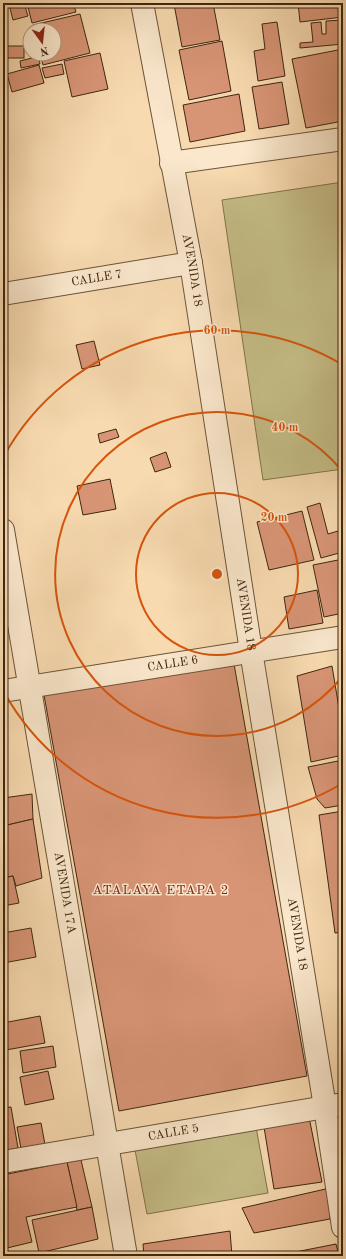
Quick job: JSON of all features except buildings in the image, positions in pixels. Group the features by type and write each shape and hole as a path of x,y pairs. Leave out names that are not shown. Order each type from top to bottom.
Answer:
{"street":[{"name":"AVENIDA 18","path":"142,3 190,263 251,651 334,1105 343,1227"},
{"path":"171,163 343,139"},
{"name":"CALLE 7","path":"3,294 190,263"},
{"name":"AVENIDA 17A","path":"3,530 126,1256"},
{"name":"CALLE 6","path":"3,691 343,637"},
{"name":"CALLE 5","path":"3,1162 334,1105"}],"shaded area":[{"path":"343,182 343,469 263,480 222,200"},
{"path":"256,1127 268,1193 147,1214 135,1150"}],"district":[{"name":"ATALAYA ETAPA 2","path":"161,890"}]}
